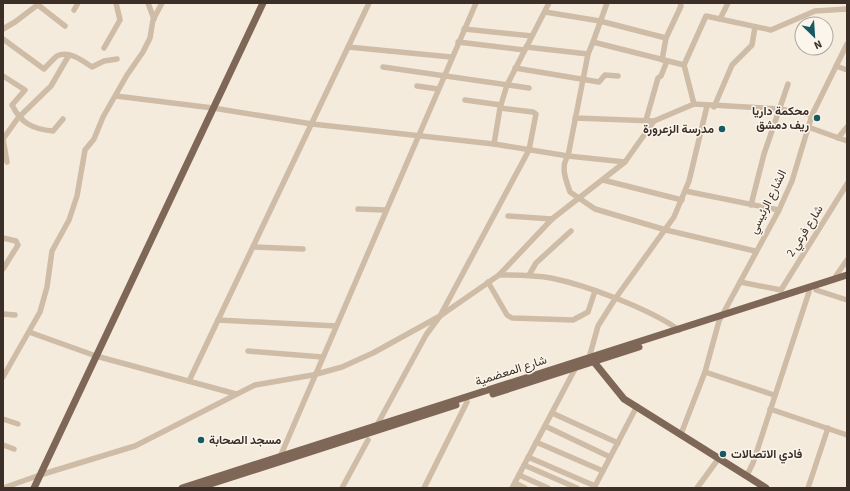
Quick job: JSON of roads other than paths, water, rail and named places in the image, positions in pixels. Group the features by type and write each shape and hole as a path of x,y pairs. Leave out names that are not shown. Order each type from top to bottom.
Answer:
{"main road":[{"path":"34,488 262,3"},
{"name":"شارع المعضمية","path":"198,488 272,462 280,456 688,330 847,275"},
{"name":"شارع المعضمية","path":"721,318 847,280"},
{"name":"شارع المعضمية","path":"182,488 467,402 576,367 679,330 688,330"},
{"path":"592,360 624,399 766,488"}],"street":[{"path":"74,10 78,3"},
{"path":"104,48 120,20 116,3"},
{"path":"148,3 154,19"},
{"path":"3,377 40,312 47,287 52,251 69,220 77,196 85,150 94,139 103,117 127,75 143,52 150,38 154,19 162,3"},
{"path":"189,382 369,3"},
{"path":"280,456 451,57 476,3"},
{"path":"494,144 501,106 507,85 549,3"},
{"path":"607,3 588,54 568,156 565,160 564,172 570,192 579,200 595,209 666,230 755,251"},
{"path":"646,120 658,78 661,76 665,60 666,38 681,6 680,3"},
{"path":"720,19 728,3"},
{"path":"3,29 39,4 65,26"},
{"path":"694,104 684,65 706,16 771,30 815,11 847,9"},
{"path":"545,12 600,21 666,38"},
{"path":"714,106 732,65 752,45 755,27"},
{"path":"464,29 532,36"},
{"path":"3,39 44,69 56,56 69,55 82,59 92,67 104,61 117,59"},
{"path":"458,42 588,54"},
{"path":"593,42 684,65"},
{"name":"الشارع الرئيسي","path":"681,434 705,372 721,318 755,251 779,210 792,181 812,115 847,44"},
{"path":"348,47 451,57"},
{"path":"7,162 3,139 18,118 51,86 69,55"},
{"path":"836,66 847,70"},
{"path":"383,67 529,88"},
{"path":"515,68 598,82 605,75 618,76"},
{"path":"3,76 25,90 12,105 18,118 35,128 53,131 63,119"},
{"path":"751,204 764,154 788,84"},
{"path":"417,86 438,89"},
{"path":"116,96 213,108 312,124 494,144 568,156 625,162"},
{"path":"377,425 426,334 440,316 528,150 536,114 465,100"},
{"path":"4,488 40,475 135,446 185,423 255,385 314,376 342,367 373,353 440,316 499,275 552,219 579,200 625,162 654,122 694,104 707,106 780,109 812,115"},
{"path":"592,360 598,326 615,299 666,230 682,200 689,181 707,106"},
{"path":"575,118 646,120 654,122"},
{"path":"808,127 847,141"},
{"path":"838,138 847,127"},
{"path":"603,180 682,200"},
{"name":"شارع فرعي 2","path":"740,282 781,290 847,184"},
{"path":"685,191 779,210"},
{"path":"358,209 385,210"},
{"path":"508,216 552,219"},
{"path":"530,275 536,263 571,231"},
{"path":"3,238 16,241 18,245 3,269"},
{"path":"253,247 303,249"},
{"path":"833,280 847,260"},
{"path":"499,275 530,275 552,278 595,291 668,322 679,330"},
{"path":"488,282 507,315 512,318 573,320 588,312 595,291"},
{"path":"747,475 753,463 774,395 812,291 847,300"},
{"path":"3,314 15,315"},
{"path":"218,320 336,326"},
{"path":"29,332 96,356 236,394"},
{"path":"248,351 322,357"},
{"path":"525,488 514,486 576,367"},
{"path":"705,372 774,395"},
{"path":"424,488 467,402"},
{"path":"528,457 594,487 636,406"},
{"path":"770,410 847,435"},
{"path":"552,413 618,443"},
{"path":"3,419 18,424"},
{"path":"545,426 610,457"},
{"path":"808,488 828,428"},
{"path":"342,488 368,440"},
{"path":"536,442 603,471"},
{"path":"3,445 14,449"},
{"path":"698,488 719,458"},
{"path":"524,465 577,488"},
{"path":"519,475 548,488"}],"place":[{"name":"محكمة داريا ريف دمشق","path":"817,118"},
{"name":"مدرسة الزعرورة","path":"722,129"},
{"name":"مسجد الصحابة","path":"201,440"},
{"name":"فادي الاتصالات","path":"723,454"}]}
